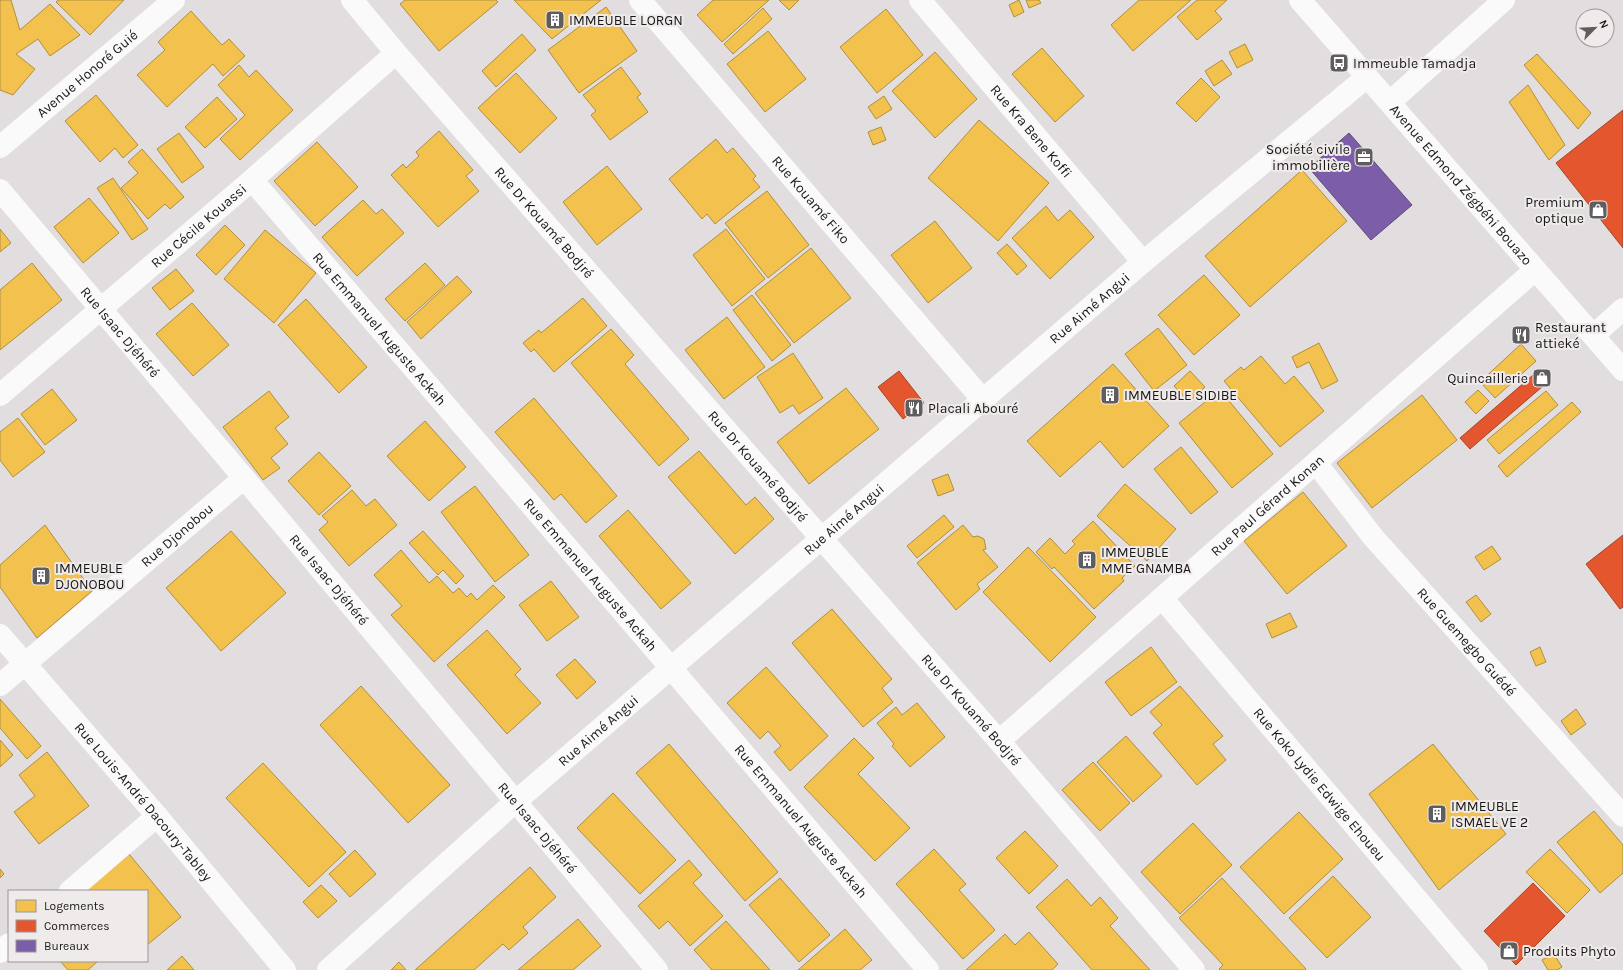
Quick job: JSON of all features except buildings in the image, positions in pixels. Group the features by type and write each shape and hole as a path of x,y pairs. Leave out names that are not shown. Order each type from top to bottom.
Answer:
{"street":[{"name":"Avenue Honoré Guié","path":"0,147 174,0"},
{"name":"Rue Dr Kouamé Bodjré","path":"352,0 396,53 999,741 1187,968"},
{"name":"Rue Kouamé Fiko","path":"640,0 983,400"},
{"name":"Rue Kra Bene Koffi","path":"920,0 1143,262"},
{"name":"Avenue Edmond Zégbéhi Bouazo","path":"1300,0 1623,370"},
{"path":"1390,102 1504,0"},
{"name":"Rue Cécile Kouassi","path":"0,395 252,180 396,53"},
{"name":"Rue Aimé Angui","path":"328,970 515,802 1143,262 1367,77"},
{"name":"Rue Emmanuel Auguste Ackah","path":"252,180 928,970"},
{"name":"Rue Isaac Djéhéré","path":"0,190 244,478 515,802 651,968"},
{"name":"Rue Paul Gérard Konan","path":"999,741 1535,270"},
{"path":"1594,335 1623,309"},
{"name":"Rue Guemegbo Guédé","path":"1316,463 1373,537 1623,816"},
{"name":"Rue Djonobou","path":"0,685 244,478"},
{"name":"Rue Koko Lydie Edwige Ehoueu","path":"1162,598 1477,970"},
{"name":"Rue Louis-André Dacoury-Tabley","path":"0,635 26,663 157,816 285,970"},
{"path":"71,890 157,816"},
{"path":"0,952 8,945"}],"place":[{"name":"IMMEUBLE LORGN","path":"555,20"},
{"name":"Immeuble Tamadja","path":"1339,63"},
{"name":"Société civile immobilière","path":"1364,157"},
{"name":"Premium optique","path":"1598,210"},
{"name":"Restaurant attieké","path":"1521,335"},
{"name":"Quincaillerie","path":"1542,378"},
{"name":"IMMEUBLE SIDIBE","path":"1110,395"},
{"name":"Placali Abouré","path":"914,408"},
{"name":"IMMEUBLE MME GNAMBA","path":"1087,560"},
{"name":"IMMEUBLE DJONOBOU","path":"41,576"},
{"name":"IMMEUBLE ISMAEL VE 2","path":"1437,814"},
{"name":"Produits Phyto","path":"1509,951"}]}
